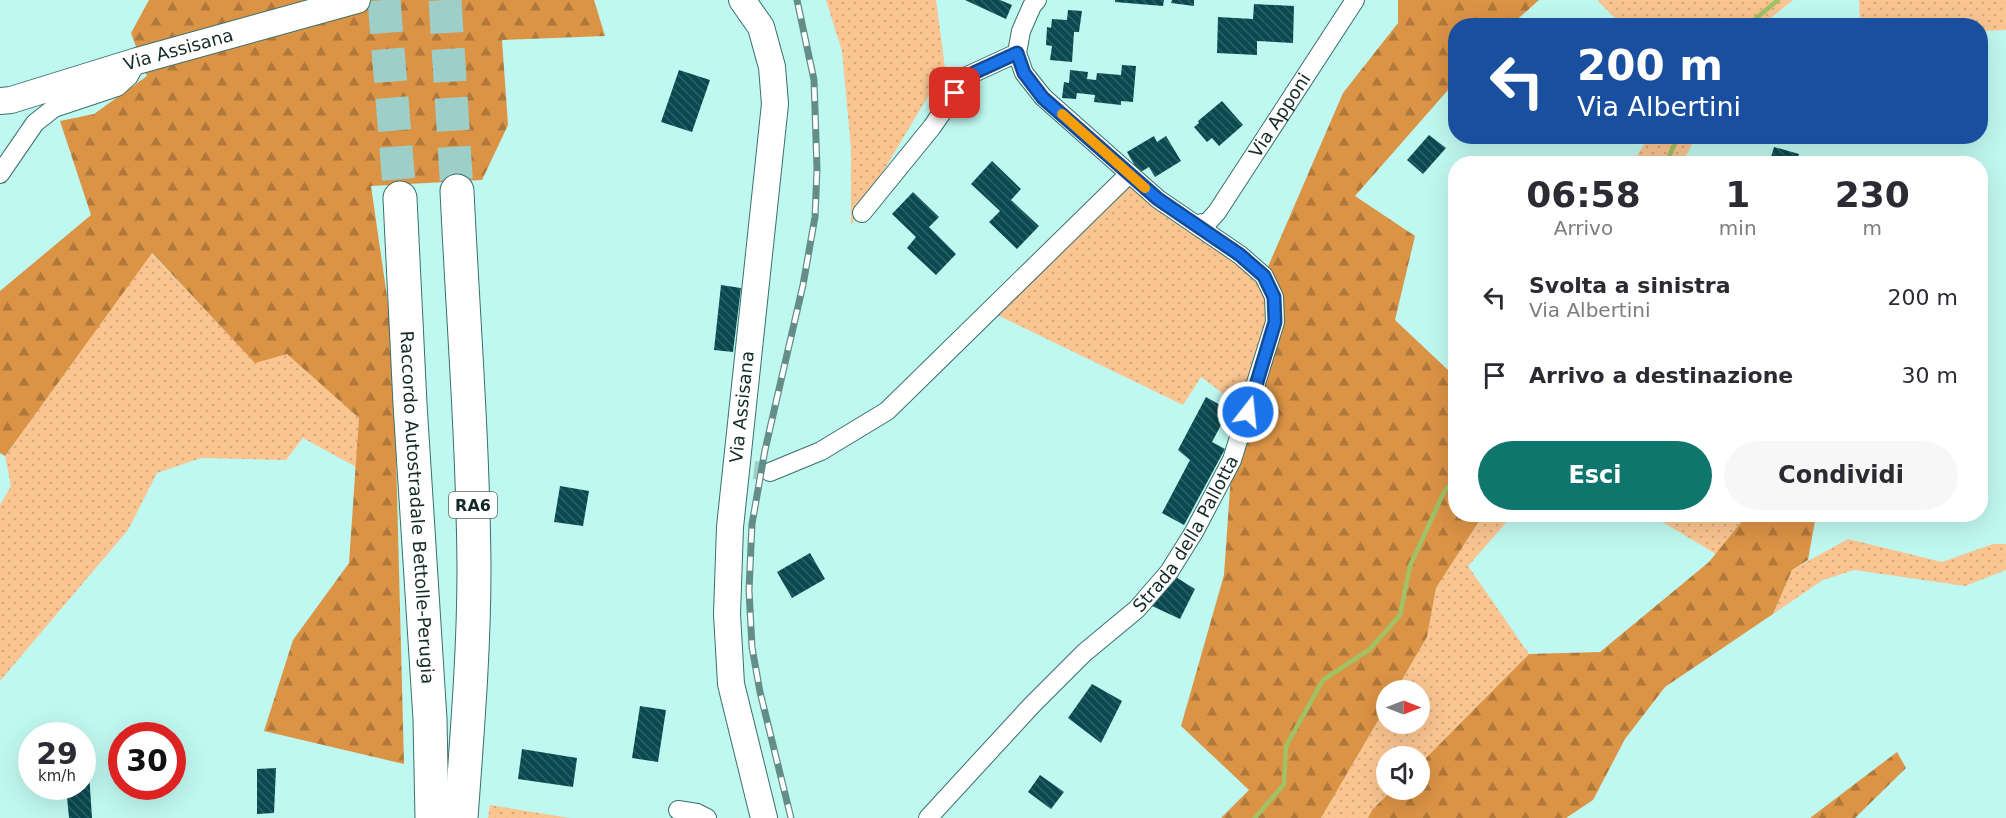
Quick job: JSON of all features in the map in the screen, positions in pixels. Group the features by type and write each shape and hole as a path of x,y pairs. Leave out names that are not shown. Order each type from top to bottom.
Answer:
{"highway":[{"name":"RA6","path":"457,192 472,473 474,569 472,680 461,818"},
{"name":"Raccordo Autostradale Bettolle-Perugia","path":"400,198 430,719 432,818"},
{"path":"415,474 409,532 418,719 418,807 415,818"},
{"path":"471,818 476,757 472,680"}],"main road":[{"name":"Via Assisana","path":"0,102 357,0"},
{"name":"Via Assisana","path":"742,0 761,27 772,67 775,104 754,470 730,527 728,648 731,684 764,818"}],"street":[{"path":"862,213 932,127 967,76 1017,53 1021,31 1037,0"},
{"name":"Via Apponi","path":"1197,224 1208,222 1217,212 1355,0"},
{"name":"Strada della Pallotta","path":"928,818 1032,705 1084,653 1137,609 1169,572 1194,532 1232,460 1275,322 1274,297 1264,276 1240,255 1158,199 1043,98 1024,73 1017,53"},
{"path":"0,174 35,123 47,113 54,108 117,87 129,76 137,61"},
{"path":"754,470 820,451 887,411 1129,174"},
{"path":"678,810 697,813 707,818"}],"shaded area":[{"path":"826,0 936,0 945,68 851,225 851,148 842,51"},
{"path":"1597,0 1793,0 1771,18 1615,18"},
{"path":"1859,0 2006,0 2006,30 1988,31 1988,18 1860,18"},
{"path":"1644,144 1692,144 1686,156 1637,156"},
{"path":"1129,174 1197,224 1274,297 1248,412 1201,377 1183,405 989,311"},
{"path":"151,253 255,362 287,353 359,418 356,467 303,438 286,460 201,458 157,473 128,530 0,681 0,505 11,486 5,456"},
{"path":"1478,522 1507,522 1468,566 1529,654 1430,754 1430,746 1376,746 1376,800 1382,800 1368,818 1321,818 1376,724 1376,734 1430,734 1430,680 1402,680 1427,637 1436,588"},
{"path":"1663,522 1741,522 1716,554"},
{"path":"1848,539 1942,562 1993,544 2006,544 2006,570 1965,586 1854,570 1823,580 1773,614 1792,570"},
{"path":"490,805 570,818 488,818"}],"green space":[{"path":"149,0 594,0 605,36 502,40 508,125 482,180 371,186 393,338 404,764 264,731 293,640 349,563 359,418 287,354 255,363 152,253 5,456 0,453 0,291 91,215 60,121 94,114 147,76 131,33"},
{"path":"1398,0 1539,0 1519,18 1448,18 1448,90 1355,196 1415,236 1395,320 1448,370 1448,522 1478,522 1436,588 1427,637 1402,680 1376,680 1376,724 1321,818 1221,818 1249,790 1181,726 1224,575 1232,460 1275,322 1264,276 1343,93 1398,23"},
{"path":"1741,522 1815,522 1808,560 1792,570 1773,614 1665,687 1625,739 1593,800 1566,818 1368,818 1382,800 1430,800 1430,754 1529,654 1600,652 1709,562"},
{"path":"1897,752 1906,768 1855,818 1810,818"}],"building":[{"path":"965,0 1000,0 1012,5 1006,19"},
{"path":"1115,0 1164,0 1163,6 1115,2"},
{"path":"1172,0 1194,0 1194,6 1171,3"},
{"path":"1254,4 1294,6 1293,43 1257,41 1257,55 1217,53 1218,17 1253,19"},
{"path":"1068,10 1082,11 1079,32 1074,32 1072,62 1050,60 1052,46 1046,45 1047,27 1051,28 1052,19 1067,20"},
{"path":"1122,65 1136,66 1133,102 1121,101 1121,105 1094,102 1095,95 1077,93 1076,99 1062,98 1064,82 1069,83 1070,70 1088,72 1087,79 1096,80 1097,73 1121,75"},
{"path":"679,70 710,80 692,132 661,122"},
{"path":"1222,101 1243,125 1219,146 1212,138 1207,142 1194,127"},
{"path":"1429,135 1446,148 1423,174 1407,160"},
{"path":"1154,136 1157,142 1166,136 1181,161 1155,177 1149,167 1139,173 1127,152"},
{"path":"1774,147 1799,154 1798,156 1771,156"},
{"path":"992,161 1021,189 1011,200 1039,226 1017,249 989,222 1000,211 971,184"},
{"path":"913,192 939,217 929,227 956,254 936,275 907,248 916,237 892,214"},
{"path":"721,285 741,288 733,352 714,350"},
{"path":"1206,397 1229,410 1212,442 1225,449 1184,525 1162,513 1190,460 1178,450"},
{"path":"560,486 589,491 583,526 554,522"},
{"path":"810,553 825,579 792,598 777,572"},
{"path":"1174,576 1195,589 1180,619 1152,606"},
{"path":"1092,684 1122,701 1101,743 1068,718"},
{"path":"640,706 666,710 658,762 632,758"},
{"path":"522,749 577,758 573,787 518,779"},
{"path":"276,768 274,813 257,814 257,769"},
{"path":"1040,775 1064,792 1051,809 1028,792"},
{"path":"67,800 91,800 92,818 69,818"}],"waterway":[{"path":"1757,18 1778,0"},
{"path":"1669,156 1675,144"},
{"path":"1255,818 1284,784 1286,746 1323,680 1370,649 1400,615 1410,566 1448,488"}],"tunnel":[{"path":"384,0 400,198"},
{"path":"445,0 457,191"},
{"path":"754,470 770,472"}],"railway":[{"path":"791,818 760,692 752,647 749,590 752,524 765,450 803,285 815,217 817,169 814,80 797,0"}],"slow traffic":[{"path":"1062,114 1145,188"}],"route":[{"path":"955,93 967,76 1017,53 1024,73 1043,98 1158,199 1240,255 1264,276 1274,297 1275,322 1248,412"}]}
